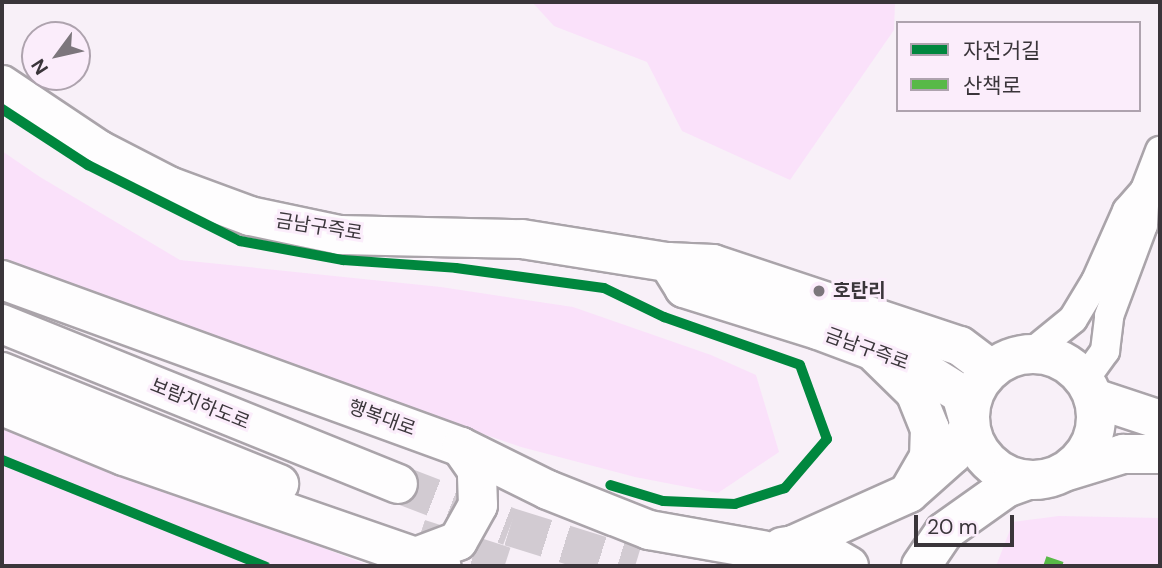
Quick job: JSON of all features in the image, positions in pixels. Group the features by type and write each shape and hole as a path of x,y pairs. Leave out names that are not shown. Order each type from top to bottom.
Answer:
{"main road":[{"name":"금남구즉로","path":"2,85 99,150 169,186 250,216 340,235 522,239 668,262 713,264 960,346 991,369"},
{"name":"금남구즉로","path":"668,262 684,288 818,330 919,368 961,394 970,426"},
{"name":"행복대로","path":"2,280 461,447 548,490 649,530 763,554 822,551 849,566"},
{"name":"보람지하도로","path":"2,324 398,484"},
{"path":"875,353 915,392 930,429 929,457 909,493"},
{"path":"1067,471 1082,457 1093,439 1096,419 1089,389 1070,365 1051,356 1030,354 1009,358 991,369 978,385 971,405 970,426 977,446 990,463 1007,475 1028,480 1048,479 1122,454 1160,454"},
{"path":"2,372 374,523"},
{"path":"1089,389 1160,420"},
{"path":"2,406 124,456 432,564 458,541 478,505 477,470 461,447"},
{"path":"763,554 909,493 953,454 970,426"},
{"path":"921,566 944,532 1006,488 1028,480"},
{"path":"947,566 970,513"}],"street":[{"path":"1089,389 1105,351 1109,316 1143,225 1146,190 1160,152"},
{"path":"1030,354 1073,319 1096,281 1127,211 1146,190"}],"shaded area":[{"path":"532,2 895,2 894,30 790,180 682,131 647,62 554,26"},
{"path":"2,151 40,177 180,260 441,287 573,307 711,355 756,375 779,452 718,493 635,477 521,447 2,268"},
{"path":"2,428 200,500 370,566 2,566"},
{"path":"1059,516 1160,518 1160,566 996,566 1013,522"}],"tunnel":[{"path":"398,484 510,527 635,566"},
{"path":"419,538 505,566"}],"marked path":[{"path":"1045,560 1062,566"}],"cycle path":[{"path":"2,109 88,165 240,241 343,260 456,268 604,288 664,317 800,365 827,439 785,488 735,504 663,501 610,485"},
{"path":"2,460 265,566"}],"place":[{"name":"호탄리","path":"819,291"}]}
